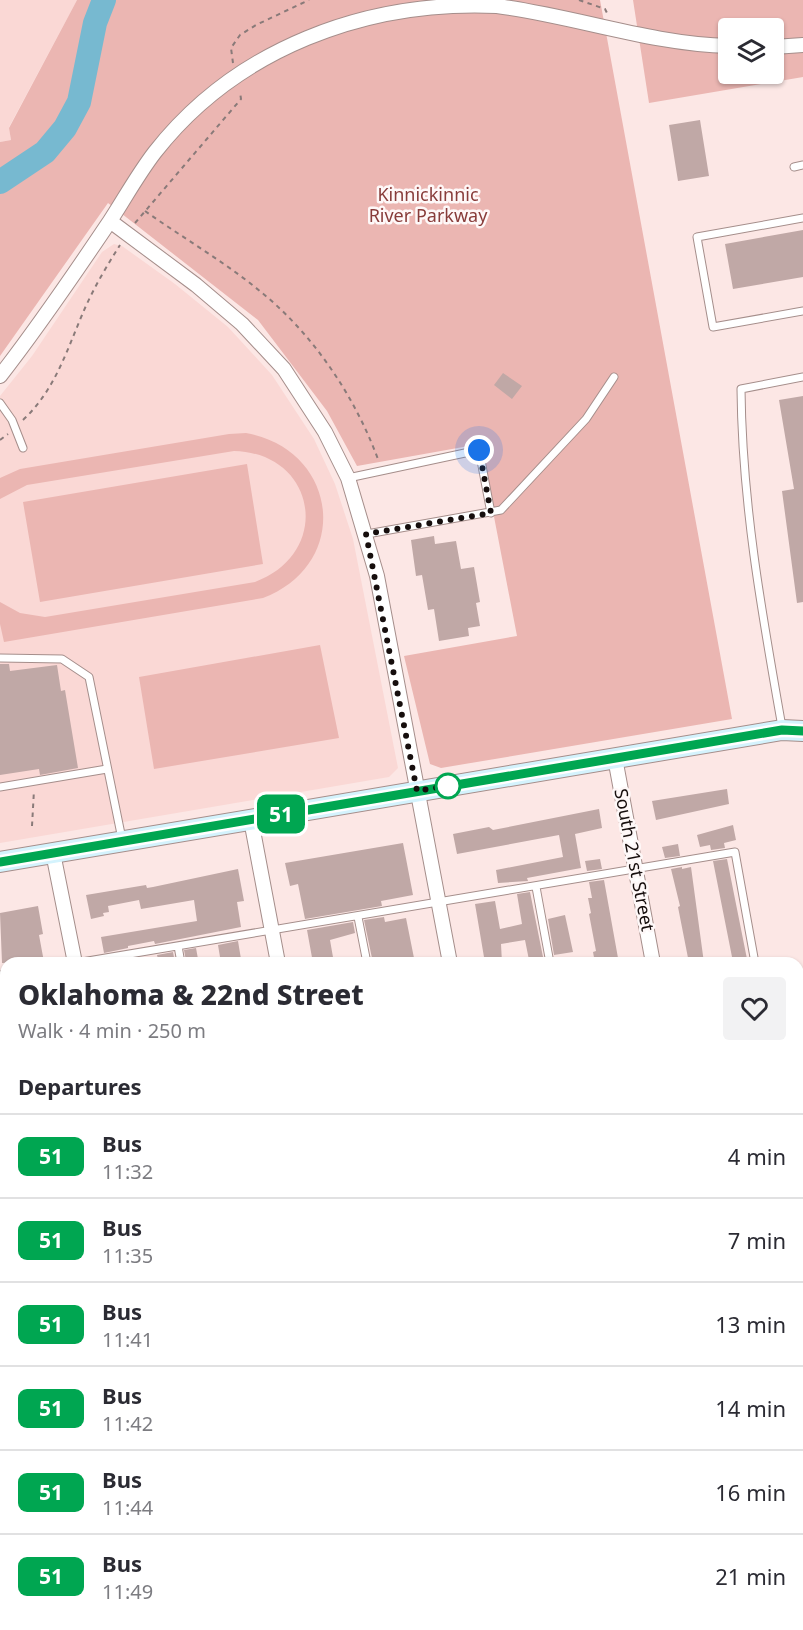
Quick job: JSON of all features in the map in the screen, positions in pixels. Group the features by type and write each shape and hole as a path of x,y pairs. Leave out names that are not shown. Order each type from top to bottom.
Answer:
{"main road":[{"path":"782,730 803,720"},
{"path":"0,862 782,730 803,731"}],"street":[{"path":"0,376 110,221 154,153 193,109 236,72 278,47 340,21 405,7 453,4 497,6 619,31 718,44"},
{"path":"784,46 803,45"},
{"path":"110,221 196,285 242,324 284,369 325,432 348,478 366,534 449,957"},
{"name":"South 21st Street","path":"615,758 652,957"},
{"path":"251,820 277,957"},
{"path":"53,853 75,957"}],"lane":[{"path":"794,167 803,165"},
{"path":"803,218 697,237 713,327 803,311"},
{"path":"366,534 501,510 586,419 614,377"},
{"path":"782,730 754,560 742,457 741,388 803,377"},
{"path":"0,403 15,427 23,448"},
{"path":"348,478 479,450 491,513"},
{"path":"0,658 62,660 89,677 122,841"},
{"path":"0,787 107,769"},
{"path":"112,957 735,852 753,957"},
{"path":"536,887 549,957"},
{"path":"358,917 366,957"},
{"path":"178,946 180,957"}],"path":[{"path":"0,440 47,393 61,368 98,283 127,234 242,99 231,48 240,35 309,0"},
{"path":"145,211 260,290 287,315 331,369 367,428 382,470"},
{"path":"32,826 35,781"}],"shaded area":[{"path":"0,0 77,0 9,127 11,140 0,142"},
{"path":"114,244 122,246 175,284 228,327 272,375 314,439 335,484 353,539 398,768 389,777 0,843 0,396 32,356 102,252"}],"green space":[{"name":"Kinnickinnic River Parkway","path":"77,0 600,0 732,719 441,768 430,764 404,656 517,636 480,444 357,466 327,411 258,320 108,203 0,356 0,142 11,140 9,128"},
{"path":"633,0 803,0 803,77 784,80 784,18 718,18 718,84 762,84 649,103"},
{"path":"246,433 277,444 300,461 316,484 323,509 321,535 311,560 292,582 263,598 4,642 0,624 0,602 20,613 45,617 255,582 280,568 296,550 305,528 305,506 298,486 283,468 262,456 234,451 27,485 0,499 0,478 20,469"},
{"path":"247,464 263,564 40,602 23,502"},
{"path":"320,645 339,738 154,769 139,677"}],"building":[{"path":"700,120 709,176 678,181 669,125"},
{"path":"803,230 803,277 733,289 725,244"},
{"path":"503,373 522,386 512,399 494,385"},
{"path":"803,396 803,602 797,603 782,491 794,489 779,400"},
{"path":"434,536 435,544 456,541 461,569 474,567 480,602 476,603 480,626 468,628 469,636 439,641 434,609 428,610 422,575 416,576 411,540"},
{"path":"0,664 9,664 10,671 57,665 61,691 65,690 78,768 40,775 39,769 0,775"},
{"path":"727,789 729,804 656,820 652,801"},
{"path":"599,809 602,828 575,834 581,868 527,878 528,881 498,883 496,870 563,857 559,835 457,854 453,834 489,827 493,830"},
{"path":"733,825 736,840 724,843 725,848 711,850 710,845 700,847 697,835"},
{"path":"403,843 413,895 381,901 382,906 305,919 298,884 290,886 285,863"},
{"path":"678,844 680,856 665,858 662,847"},
{"path":"600,859 602,869 587,871 585,861"},
{"path":"727,859 747,957 732,957 713,861"},
{"path":"691,867 703,957 688,957 678,907 680,906 671,869"},
{"path":"238,869 244,901 237,902 241,927 155,944 154,941 104,953 101,937 197,921 194,900 141,909 139,900 108,906 109,912 103,913 104,916 91,919 86,895 146,885 147,888 153,887"},
{"path":"604,880 618,957 594,957 593,952 596,951 589,914 591,913 588,898 592,898 589,882"},
{"path":"530,892 543,957 528,957 525,940 501,944 502,957 484,957 475,904 495,901 500,929 522,924 517,894"},
{"path":"38,906 43,934 39,935 43,957 2,957 0,913"},
{"path":"565,915 573,952 554,955 548,919"},
{"path":"384,917 385,922 406,918 414,957 372,957 364,920"},
{"path":"353,922 355,933 330,940 333,957 312,957 307,930"},
{"path":"238,941 241,957 220,957 218,945"},
{"path":"196,948 198,957 185,957 184,950"},
{"path":"173,952 174,957 158,957 157,955"}],"waterway":[{"path":"0,182 45,152 65,128 79,102 95,23 104,0"}],"bus line":[{"name":"51","path":"0,862 782,730 803,731"}],"route":[{"path":"448,786 458,784 417,791 377,576 366,534 491,513 479,450"}]}
